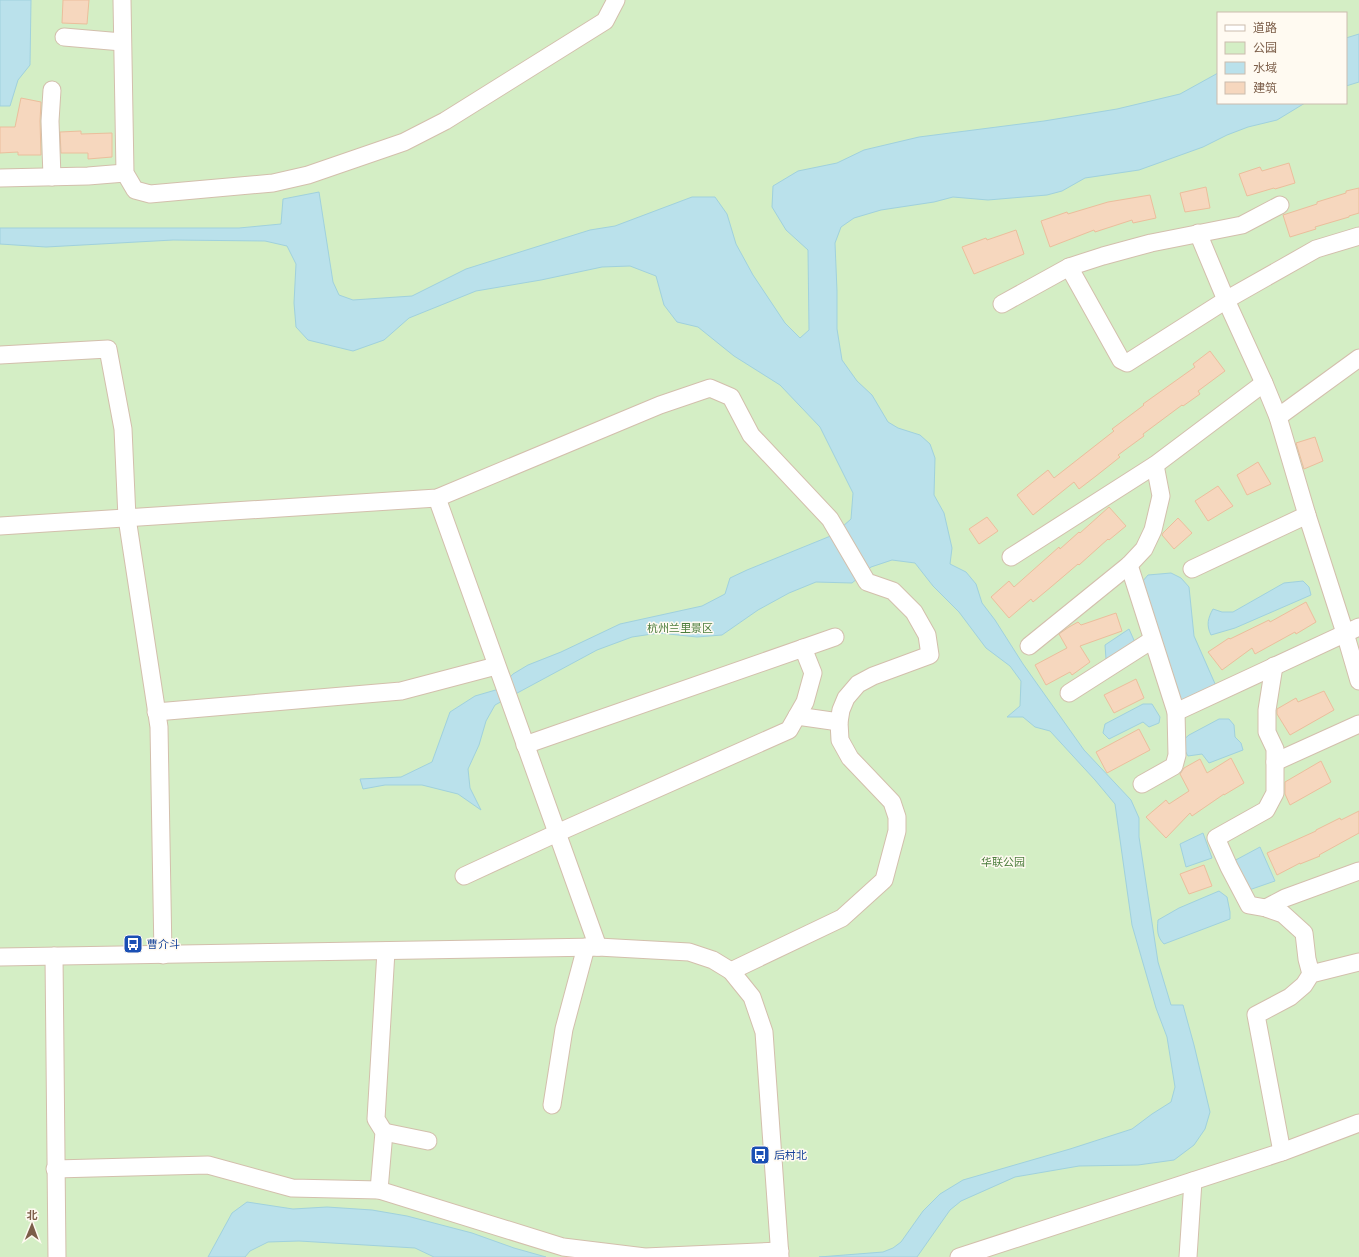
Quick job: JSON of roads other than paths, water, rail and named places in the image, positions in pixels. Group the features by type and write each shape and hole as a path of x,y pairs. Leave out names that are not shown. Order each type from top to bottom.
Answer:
{"street":[{"path":"122,0 125,173 134,190 150,194 274,183 308,175 404,142 445,121 605,21 612,1"},
{"path":"64,37 122,42"},
{"path":"52,90 50,121 52,177"},
{"path":"0,178 88,176 125,173"},
{"path":"1002,304 1069,267 1151,243 1242,225 1280,205"},
{"path":"1198,233 1278,417 1307,516 1352,630 1359,681"},
{"path":"1069,267 1121,360 1127,363 1226,300 1316,249 1359,236"},
{"path":"0,355 108,349 124,429 127,518 158,727 163,955"},
{"path":"1278,417 1359,358"},
{"path":"1011,557 1155,465 1264,383"},
{"path":"0,526 437,498 660,405 710,388 731,397 751,435 830,519 867,582 893,591 914,612 927,635 930,655 873,676 858,684 846,698 841,710 839,722 840,740 850,758 892,802 897,817 897,831 884,880 842,918 731,971"},
{"path":"1029,646 1129,565 1144,549 1153,530 1161,496 1155,465"},
{"path":"437,498 556,833 592,947 564,1029 552,1105"},
{"path":"1192,569 1307,516"},
{"path":"1129,565 1176,712 1177,755 1174,766 1142,784"},
{"path":"1176,712 1352,630"},
{"path":"525,745 835,637"},
{"path":"1069,693 1152,640"},
{"path":"464,876 556,833 789,730 805,702 813,674 803,648"},
{"path":"156,712 401,690 496,666"},
{"path":"1274,666 1267,710 1267,732 1275,749 1275,793 1266,810 1216,838 1229,868 1249,905 1266,908 1283,914 1304,934 1307,959 1311,974"},
{"path":"797,716 839,722"},
{"path":"1275,762 1359,724"},
{"path":"1266,908 1285,898 1359,871"},
{"path":"0,957 592,947 689,952 712,960 731,971 752,997 764,1032 780,1254 645,1257 563,1247 379,1190 292,1188 208,1164 55,1169"},
{"path":"379,1190 384,1132 376,1119 386,951"},
{"path":"54,956 57,1257"},
{"path":"1282,1152 1256,1015 1290,997 1304,985 1311,974 1359,962"},
{"path":"959,1257 1282,1152 1359,1123"},
{"path":"384,1132 428,1141"},
{"path":"1188,1257 1193,1181"}],"water":[{"path":"0,0 31,0 30,65 18,80 10,106 0,106"},
{"path":"1359,34 1359,82 1347,86 1347,38"},
{"path":"1217,74 1217,104 1303,104 1277,120 1248,127 1227,135 1203,147 1139,170 1085,178 1062,191 1047,195 988,200 953,197 934,202 881,210 854,218 841,227 835,243 837,329 842,360 857,381 872,395 888,422 898,428 920,435 930,444 935,458 934,495 944,513 952,548 950,564 966,572 976,584 982,603 1084,750 1131,800 1139,818 1139,837 1158,962 1171,1005 1183,1005 1210,1112 1205,1129 1194,1145 1174,1160 1138,1165 1079,1166 1015,1177 961,1201 950,1210 917,1257 819,1257 883,1252 893,1248 901,1242 923,1211 940,1194 963,1180 1070,1149 1132,1129 1171,1102 1175,1087 1167,1037 1156,1008 1132,925 1115,804 1050,731 1035,727 1023,717 1007,717 1020,706 1021,681 1010,666 986,648 959,612 933,586 915,563 892,560 871,567 852,583 816,582 789,593 758,610 722,635 697,637 659,633 632,637 597,650 495,705 486,721 479,745 468,769 470,788 481,810 458,794 422,785 385,785 363,789 360,779 401,777 432,762 450,712 475,696 499,689 513,674 528,665 561,652 620,624 702,606 725,594 730,578 833,535 851,519 853,493 820,427 780,385 734,356 698,327 677,322 664,305 656,276 630,266 602,267 541,280 476,291 409,318 384,340 353,351 308,340 296,327 294,303 296,264 287,246 265,241 173,240 46,247 0,244 0,228 239,228 281,224 283,199 319,192 333,282 339,295 353,300 412,296 466,269 590,230 615,226 692,197 715,197 727,214 736,244 753,275 785,323 800,338 809,330 808,250 786,230 772,207 773,186 798,171 837,163 864,150 919,137 1044,121 1117,109 1180,94"},
{"path":"1171,573 1181,578 1189,587 1194,636 1216,686 1176,708 1142,582 1148,575"},
{"path":"1303,581 1309,587 1311,595 1235,628 1211,635 1208,628 1208,622 1213,609 1222,612 1233,612 1284,583"},
{"path":"1129,629 1137,647 1106,659 1105,645"},
{"path":"1143,704 1152,704 1160,717 1159,723 1149,727 1143,722 1109,739 1103,733 1105,724"},
{"path":"1219,719 1229,719 1234,725 1235,737 1241,743 1243,750 1209,763 1202,754 1188,756 1182,741 1189,735"},
{"path":"1203,833 1212,858 1186,867 1180,844"},
{"path":"1260,847 1275,881 1249,890 1232,862"},
{"path":"1219,891 1227,897 1230,919 1164,944 1158,933 1158,920 1179,908"},
{"path":"247,1202 293,1209 327,1207 372,1210 407,1216 472,1233 514,1248 546,1257 434,1257 415,1248 299,1241 268,1242 250,1251 245,1257 208,1257 232,1213"}],"place":[{"name":"曹介斗","path":"133,944"},
{"name":"后村北","path":"760,1155"}],"park label":[{"name":"杭州兰里景区","path":"680,628"},
{"name":"华联公园","path":"1003,862"}]}
